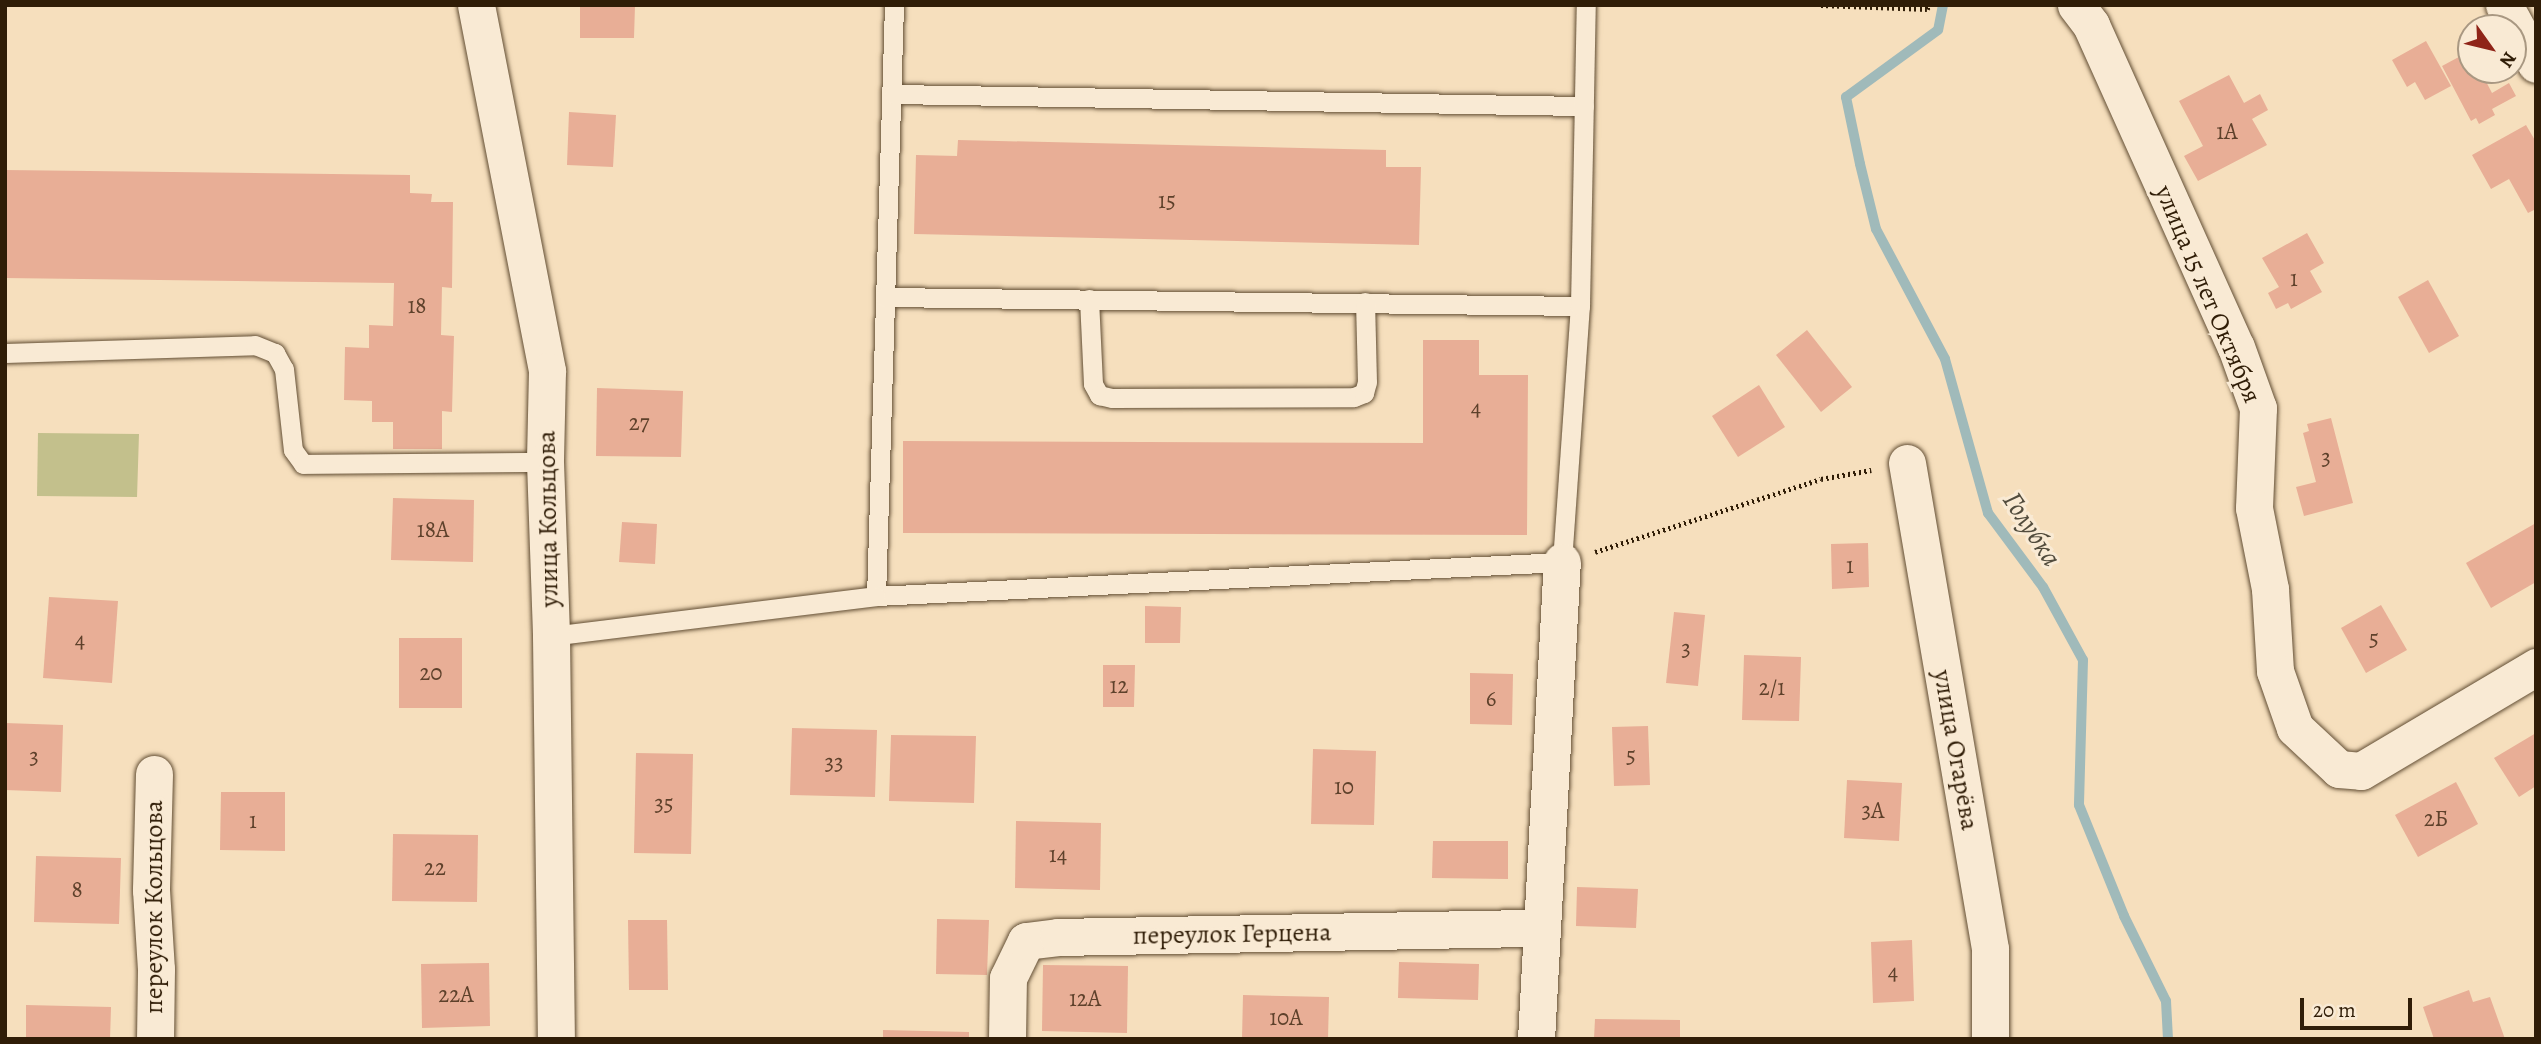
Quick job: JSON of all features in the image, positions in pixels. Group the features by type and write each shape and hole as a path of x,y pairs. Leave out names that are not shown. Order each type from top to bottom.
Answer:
{"street":[{"name":"улица Кольцова","path":"476,5 547,371 544,463 551,636 556,1039"},
{"name":"улица 15 лет Октября","path":"2076,5 2091,25 2108,62 2236,347 2258,408 2254,508 2270,589 2275,671 2295,728 2339,769 2361,771 2536,667"},
{"path":"2504,5 2536,64"},
{"name":"улица Огарёва","path":"1907,463 1990,949 1990,1039"},
{"path":"1536,1039 1562,562"},
{"name":"переулок Кольцова","path":"154,774 151,890 156,969 155,1039"},
{"name":"переулок Герцена","path":"1007,1039 1008,978 1026,942 1058,937 1540,928"}],"lane":[{"path":"876,596 894,94 894,5"},
{"path":"551,636 876,596 1562,562 1580,306 1586,5"},
{"path":"894,94 1584,106"},
{"path":"886,297 1580,306"},
{"path":"1089,299 1093,384 1100,395 1112,398 1354,397 1364,393 1367,382 1365,302"},
{"path":"5,353 255,345 275,353 284,369 293,450 303,464 544,463"}],"path":[{"path":"1821,5 1927,9 1929,5"},
{"path":"1562,562 1821,479 1907,463"}],"shaded area":[{"path":"38,433 139,434 137,497 37,496"}],"building":[{"path":"580,5 635,5 634,38 580,38"},
{"path":"2426,41 2451,86 2425,100 2415,82 2407,87 2392,60"},
{"path":"2457,58 2457,84 2487,84 2492,93 2510,84 2516,96 2492,109 2495,115 2479,124 2476,118 2471,121 2442,66"},
{"path":"2229,75 2244,103 2260,94 2268,110 2252,119 2267,145 2198,181 2184,156 2203,146 2179,101"},
{"path":"569,112 616,115 613,167 567,165"},
{"path":"2526,125 2536,142 2536,209 2528,213 2509,179 2491,189 2472,155"},
{"path":"958,140 1386,150 1386,167 1421,167 1419,245 914,234 916,155 957,156"},
{"path":"5,170 410,175 410,193 432,194 431,202 453,202 452,288 442,287 441,335 454,336 452,412 442,411 442,449 393,449 393,422 372,422 372,401 344,400 345,347 369,348 369,325 393,326 394,283 5,278"},
{"path":"2307,233 2324,263 2310,271 2322,292 2291,309 2288,303 2276,309 2268,293 2279,287 2262,258"},
{"path":"2428,280 2459,336 2429,353 2398,297"},
{"path":"1807,330 1852,387 1821,412 1776,355"},
{"path":"1423,340 1479,340 1479,375 1528,375 1527,535 903,533 903,441 1423,443"},
{"path":"1759,385 1785,427 1738,457 1712,416"},
{"path":"597,388 683,391 681,457 596,456"},
{"path":"2331,418 2353,503 2304,516 2296,487 2316,482 2303,433 2309,431 2307,424"},
{"path":"393,498 474,500 473,562 391,560"},
{"path":"622,522 657,524 655,564 619,562"},
{"path":"2536,523 2536,582 2491,608 2466,563"},
{"path":"1868,543 1869,587 1832,589 1831,544"},
{"path":"49,597 118,601 112,683 43,678"},
{"path":"2381,605 2407,650 2366,673 2341,628"},
{"path":"1145,606 1181,607 1180,643 1145,643"},
{"path":"1674,612 1705,615 1698,686 1666,683"},
{"path":"399,638 462,638 462,708 399,708"},
{"path":"1744,655 1801,657 1799,721 1742,720"},
{"path":"1103,665 1135,665 1134,707 1103,707"},
{"path":"1470,673 1513,674 1512,725 1470,724"},
{"path":"5,723 63,725 61,792 5,790"},
{"path":"1648,726 1650,785 1614,786 1612,727"},
{"path":"792,728 877,730 875,797 790,795"},
{"path":"2536,733 2536,786 2519,797 2494,758"},
{"path":"891,735 976,736 974,803 889,801"},
{"path":"1313,749 1376,751 1374,825 1311,824"},
{"path":"636,753 693,754 691,854 634,853"},
{"path":"1847,780 1902,783 1899,841 1844,838"},
{"path":"2456,782 2478,824 2418,857 2395,815"},
{"path":"221,792 285,792 285,851 220,850"},
{"path":"1016,821 1101,823 1100,890 1015,888"},
{"path":"393,834 478,835 477,902 392,901"},
{"path":"1433,841 1508,841 1508,879 1432,878"},
{"path":"36,856 121,858 119,924 34,922"},
{"path":"1577,887 1638,889 1636,928 1576,926"},
{"path":"937,919 989,920 987,975 936,974"},
{"path":"628,920 667,920 668,990 629,990"},
{"path":"1912,940 1914,1001 1873,1003 1871,942"},
{"path":"1399,962 1479,964 1478,1000 1398,998"},
{"path":"489,963 490,1026 422,1028 421,964"},
{"path":"1043,965 1128,966 1127,1033 1042,1031"},
{"path":"2469,990 2473,1002 2490,997 2505,1039 2434,1039 2423,1007"},
{"path":"1243,995 1329,997 1328,1039 1242,1039"},
{"path":"26,1005 111,1007 110,1039 26,1039"},
{"path":"1595,1019 1680,1020 1680,1039 1594,1039"},
{"path":"883,1030 969,1032 969,1039 883,1039"}],"waterway":[{"name":"Голубка","path":"1943,5 1938,30 1846,97 1860,164 1876,229 1945,359 1988,513 2043,587 2083,660 2079,805 2124,916 2166,1001 2168,1039"}]}
